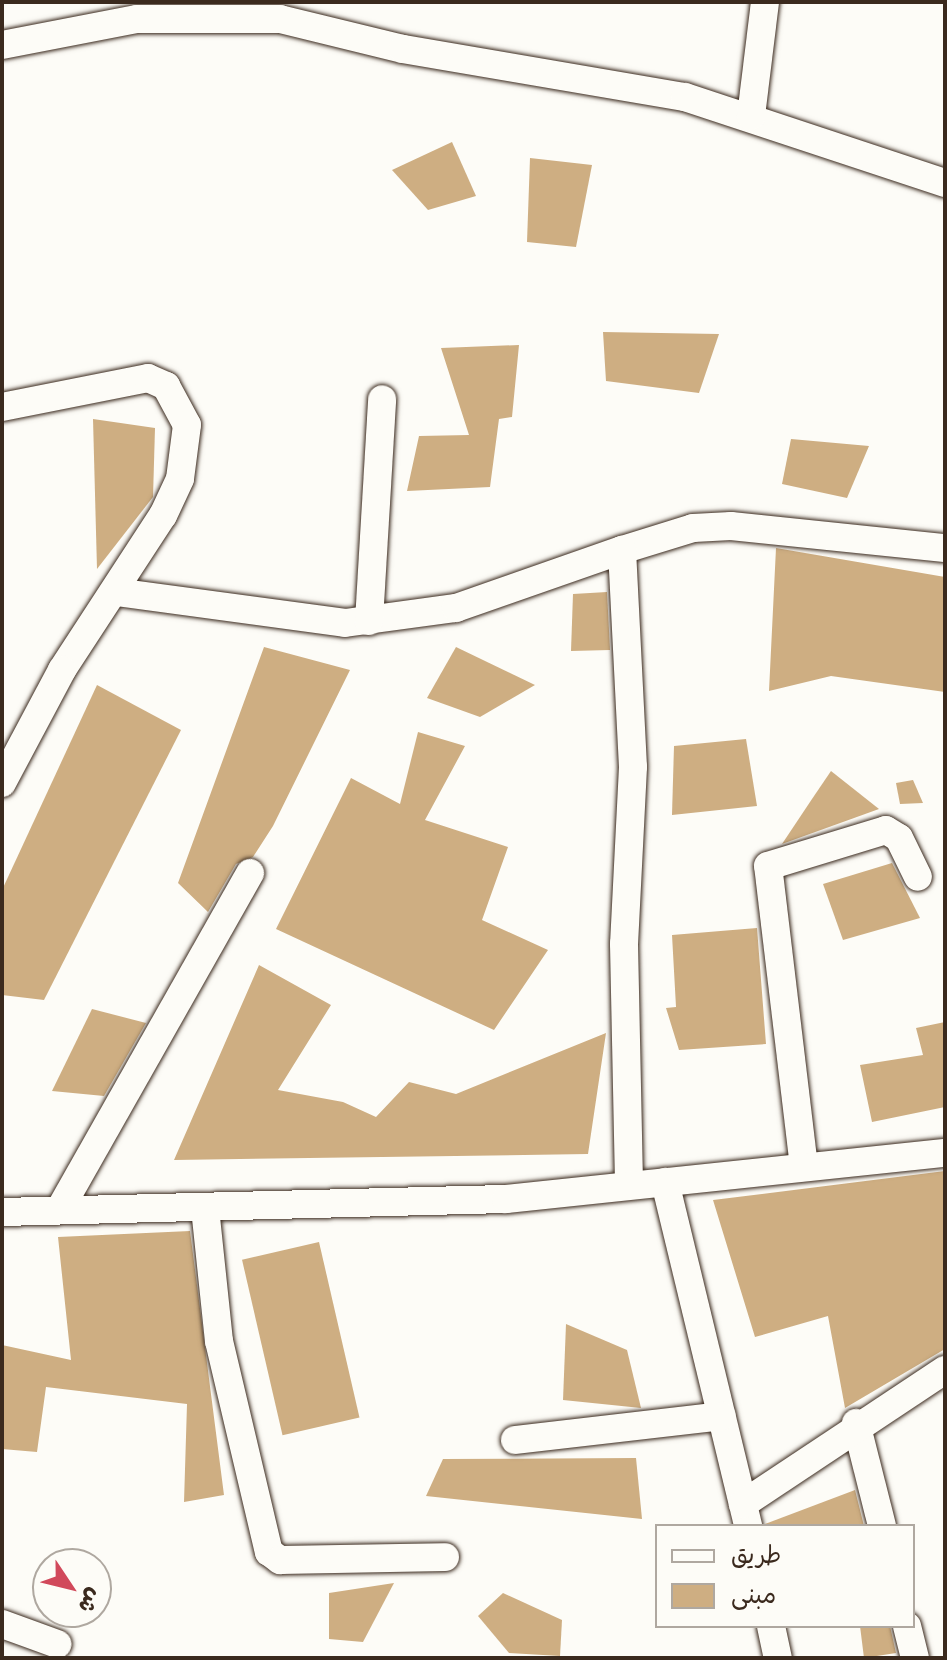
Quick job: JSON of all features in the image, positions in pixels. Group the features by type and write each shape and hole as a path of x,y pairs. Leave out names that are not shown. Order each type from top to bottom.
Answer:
{"street":[{"path":"250,15 278,2"},
{"path":"751,116 765,2"},
{"path":"2,45 137,19 250,15 509,69 635,86 751,116 945,183"},
{"path":"2,407 148,378 178,401 187,425 180,479 116,592 6,768"},
{"path":"369,621 382,399"},
{"path":"116,592 305,622 369,621 456,608 693,528 731,526 945,548"},
{"path":"622,550 633,767 624,944 629,1184"},
{"path":"804,1167 768,866 886,830 899,838 918,877"},
{"path":"60,1209 250,873"},
{"path":"2,1212 482,1200 945,1153"},
{"path":"665,1182 745,1515 856,1423 945,1370"},
{"path":"205,1208 219,1341 269,1552 280,1560 445,1557"},
{"path":"515,1440 722,1416"},
{"path":"856,1423 881,1524"},
{"path":"2,1624 57,1644"},
{"path":"771,1628 778,1658"},
{"path":"908,1628 915,1658"}],"building":[{"path":"452,142 476,196 428,210 392,170"},
{"path":"530,158 592,165 576,247 527,242"},
{"path":"603,332 719,334 699,393 606,381"},
{"path":"519,345 512,417 499,419 490,487 407,491 419,436 469,435 441,348"},
{"path":"93,419 155,428 153,497 97,569"},
{"path":"791,439 869,446 847,498 782,484"},
{"path":"776,548 945,577 945,692 831,676 769,691"},
{"path":"607,592 610,650 571,651 573,594"},
{"path":"264,647 350,670 273,826 253,857 236,864 208,912 178,883"},
{"path":"456,647 535,685 480,717 427,698"},
{"path":"97,685 181,730 44,1000 2,995 2,890"},
{"path":"418,732 465,746 425,820 508,847 482,920 548,950 494,1030 276,929 351,778 400,804"},
{"path":"746,739 757,806 672,815 674,746"},
{"path":"831,771 879,809 782,844 812,799"},
{"path":"913,780 923,803 900,804 896,783"},
{"path":"892,863 920,918 843,940 823,884"},
{"path":"757,928 766,1044 679,1050 666,1008 676,1007 672,935"},
{"path":"259,965 331,1005 278,1090 343,1102 376,1117 409,1082 456,1094 606,1033 588,1154 174,1160"},
{"path":"92,1009 146,1023 104,1096 52,1091"},
{"path":"945,1022 945,1107 872,1122 860,1065 923,1055 916,1028"},
{"path":"945,1171 945,1349 845,1408 828,1316 755,1337 713,1200"},
{"path":"190,1231 224,1495 184,1502 187,1404 46,1387 37,1452 2,1449 2,1345 71,1360 58,1237"},
{"path":"319,1242 359,1417 283,1435 242,1260"},
{"path":"566,1324 627,1350 641,1408 563,1400"},
{"path":"636,1458 642,1519 426,1496 443,1459"},
{"path":"855,1490 864,1524 765,1524"},
{"path":"394,1583 363,1642 329,1639 329,1593"},
{"path":"503,1593 562,1620 560,1656 509,1653 478,1616"},
{"path":"860,1628 890,1628 896,1653 864,1658"}]}
